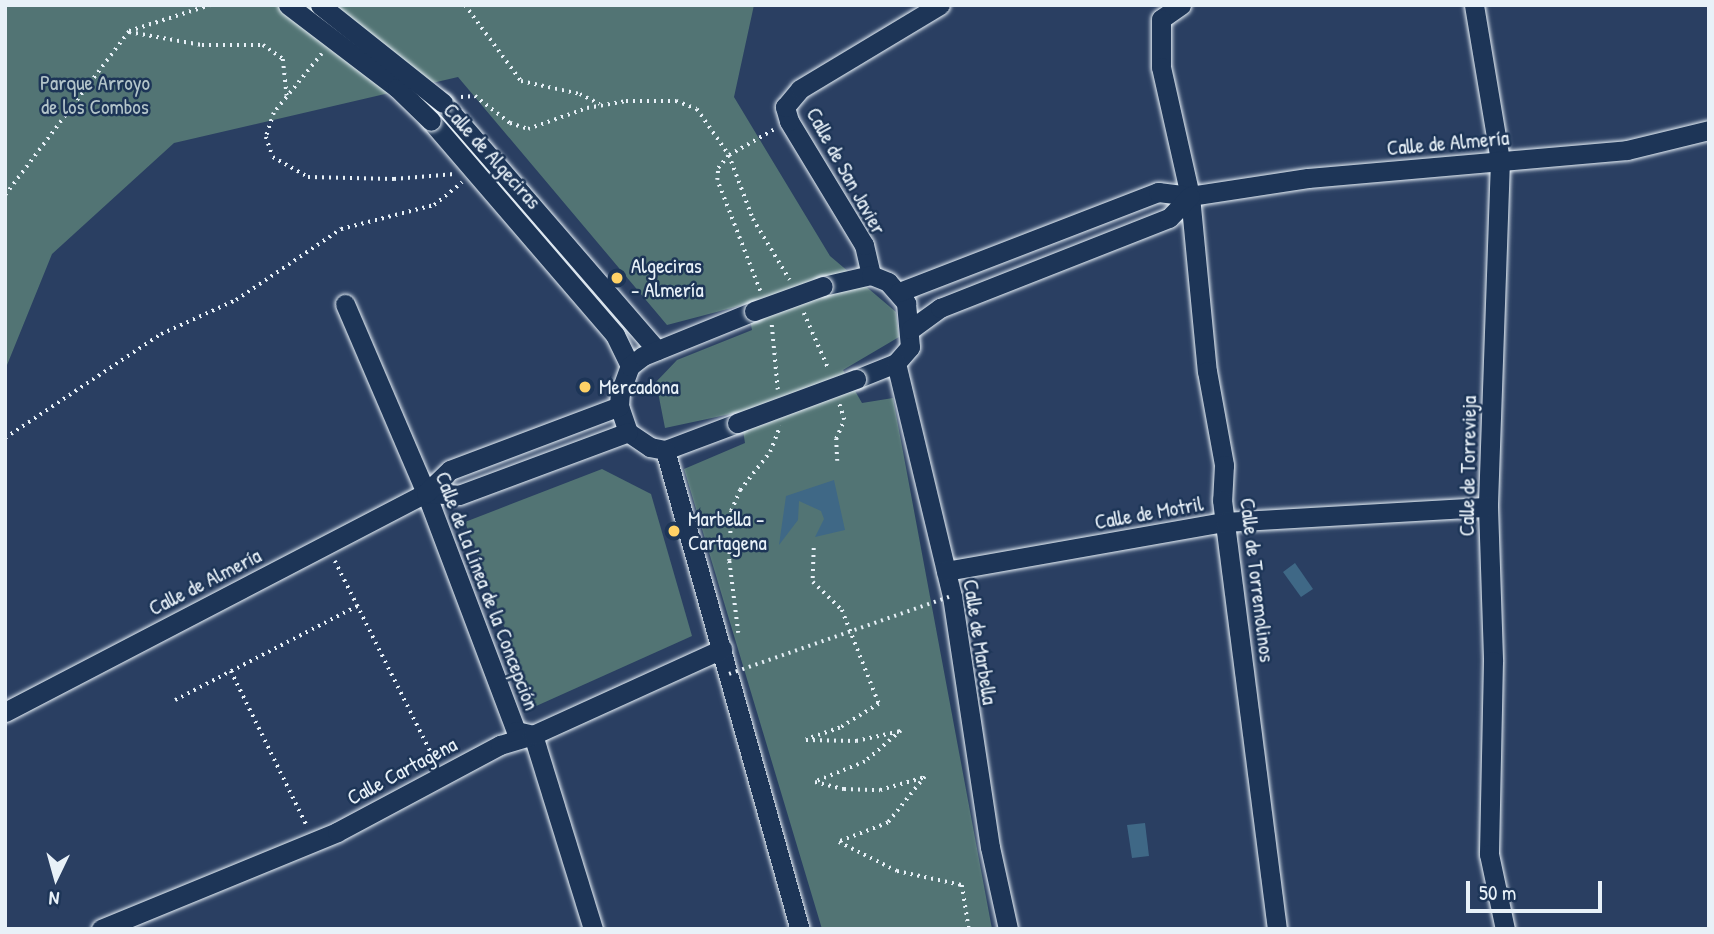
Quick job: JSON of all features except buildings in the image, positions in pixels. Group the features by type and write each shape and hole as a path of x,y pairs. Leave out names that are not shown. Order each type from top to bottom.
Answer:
{"street":[{"name":"Calle de Algeciras","path":"288,5 397,88 431,121 477,170 615,335 630,366"},
{"name":"Calle de Algeciras","path":"320,5 448,100 657,350"},
{"name":"Calle de San Javier","path":"871,275 864,244 789,121 785,107 800,89 940,5"},
{"name":"Calle de Torremolinos","path":"1181,5 1161,19 1160,36 1171,122 1183,152 1190,196 1207,371 1224,465 1226,522 1277,929"},
{"name":"Calle de Torrevieja","path":"1474,5 1500,160 1489,507 1493,661 1489,854 1505,929"},
{"name":"Calle de Almería","path":"899,292 1158,192 1190,196 1308,178 1627,150 1709,130"},
{"path":"911,329 940,308 1169,218 1190,196"},
{"path":"871,275 899,292 910,314 910,347 896,363 665,450 650,447 628,432 619,407 630,366 657,350 754,311 823,286 871,275"},
{"name":"Calle de La Línea de la Concepción","path":"345,304 426,493 516,731 533,735 593,929"},
{"name":"Calle de Marbella","path":"896,363 952,596 978,780 1008,929"},
{"name":"Calle de Almería","path":"5,712 426,493 450,470 619,407"},
{"path":"426,493 460,495 628,432"},
{"path":"665,450 800,929"},
{"name":"Calle de Motril","path":"946,571 1226,522 1489,507"},
{"name":"Calle Cartagena","path":"101,929 315,841 500,745 533,735 722,649"}],"path":[{"path":"5,195 129,32 210,5"},
{"path":"465,5 521,81 580,94 602,105"},
{"path":"129,32 202,45 229,41 263,45 283,59 286,96"},
{"path":"330,44 286,96 268,125 268,147 282,164 308,177 394,179 477,170"},
{"path":"448,100 475,96 510,123 528,128 602,105 676,102 697,109 729,155"},
{"path":"5,438 161,334 236,300 341,229 434,205 477,170"},
{"path":"327,545 442,776"},
{"path":"814,548 813,582 842,610 879,704 839,728 806,740 856,741 901,731 865,762 815,782 844,789 880,790 925,777 888,822 839,842 897,871 962,885 969,929"},
{"path":"729,674 952,596"},
{"path":"175,700 357,606"},
{"path":"231,671 315,841"}],"green space":[{"name":"Parque Arroyo de los Combos","path":"5,5 754,5 734,97 830,256 896,312 899,337 843,370 862,403 893,398 992,929 822,929 684,469 745,443 740,412 665,428 656,382 677,360 752,330 747,304 667,325 458,77 174,143 52,254 5,370"},
{"path":"602,469 651,494 692,636 534,707 465,522"}],"water":[{"path":"834,480 845,530 815,537 824,519 821,511 799,501 798,520 779,545 786,496"},
{"path":"1295,563 1313,589 1301,597 1283,572"},
{"path":"1145,823 1149,856 1132,858 1127,825"}],"place":[{"name":"Algeciras - Almería","path":"617,278"},
{"name":"Mercadona","path":"585,387"},
{"name":"Marbella - Cartagena","path":"674,531"}]}
